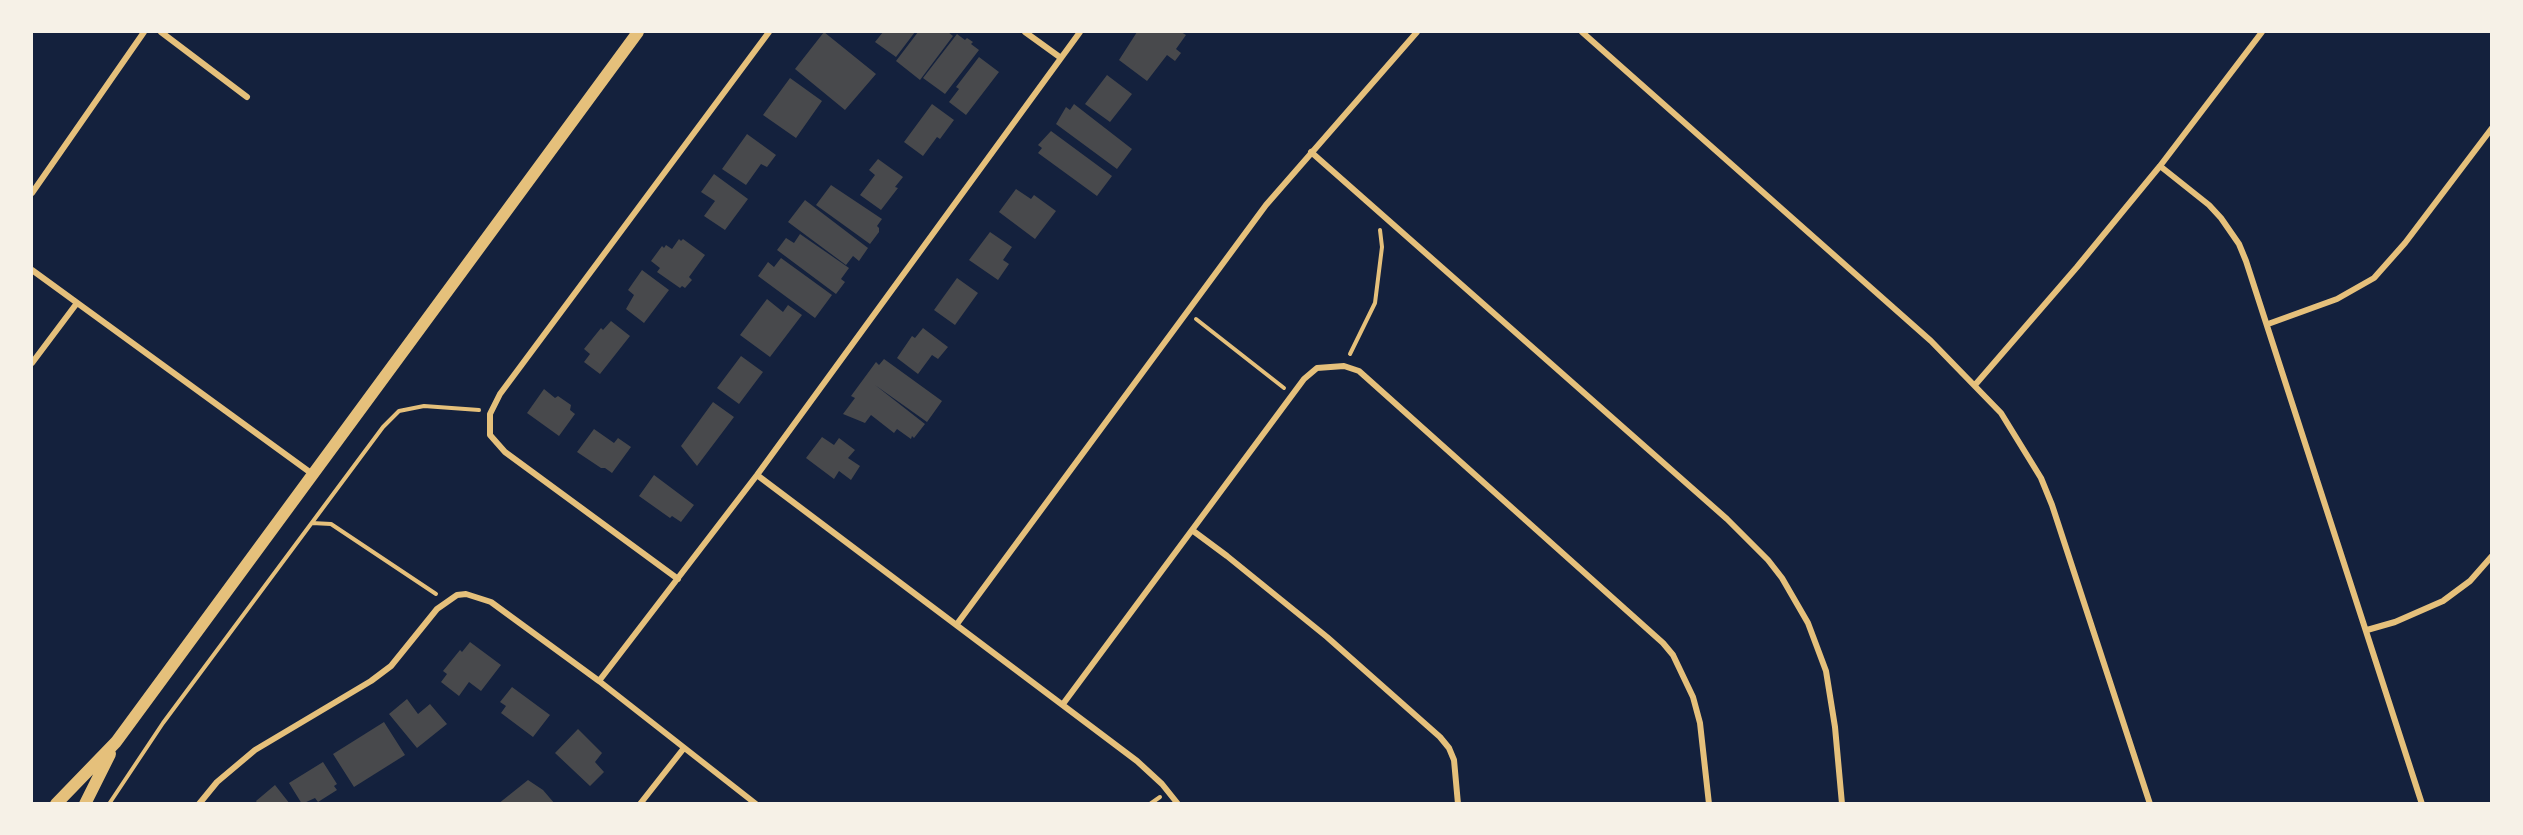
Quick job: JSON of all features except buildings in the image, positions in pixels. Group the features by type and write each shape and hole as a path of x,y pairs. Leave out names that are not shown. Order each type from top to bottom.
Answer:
{"main road":[{"path":"56,804 116,742 638,32"},
{"path":"85,804 116,742"}],"street":[{"path":"32,193 144,32"},
{"path":"161,32 247,97"},
{"path":"678,579 505,452 490,435 488,422 500,394 769,32"},
{"path":"1025,32 1061,58"},
{"path":"599,681 757,475 1080,32"},
{"path":"957,624 1266,205 1417,32"},
{"path":"1582,32 1873,288 1976,385 2001,412 2041,478 2062,532 2150,804"},
{"path":"1976,385 2160,166 2262,32"},
{"path":"2268,324 2337,299 2374,278 2405,243 2492,128"},
{"path":"1311,152 1727,519 1782,578 1808,623 1826,671 1835,727 1842,804"},
{"path":"2160,166 2210,205 2230,230 2246,261 2422,804"},
{"path":"32,270 312,473"},
{"path":"32,363 77,303"},
{"path":"1063,704 1292,394 1317,368 1344,366 1359,371 1385,393 1650,630 1673,655 1687,681 1697,709 1710,804"},
{"path":"757,475 1137,761 1162,784 1178,804"},
{"path":"1192,530 1319,630 1440,737 1449,748 1454,760 1458,804"},
{"path":"2367,630 2395,622 2443,601 2470,581 2492,556"},
{"path":"199,804 217,782 255,750 371,681 391,666 426,620 447,601 466,594 492,602 599,681 756,804"},
{"path":"640,804 684,748"}],"path":[{"path":"1344,366 1374,303 1382,247 1378,212"},
{"path":"1188,312 1292,394"},
{"path":"110,804 163,723 383,427 399,411 424,406 491,411"},
{"path":"311,523 331,524 447,601"}]}
